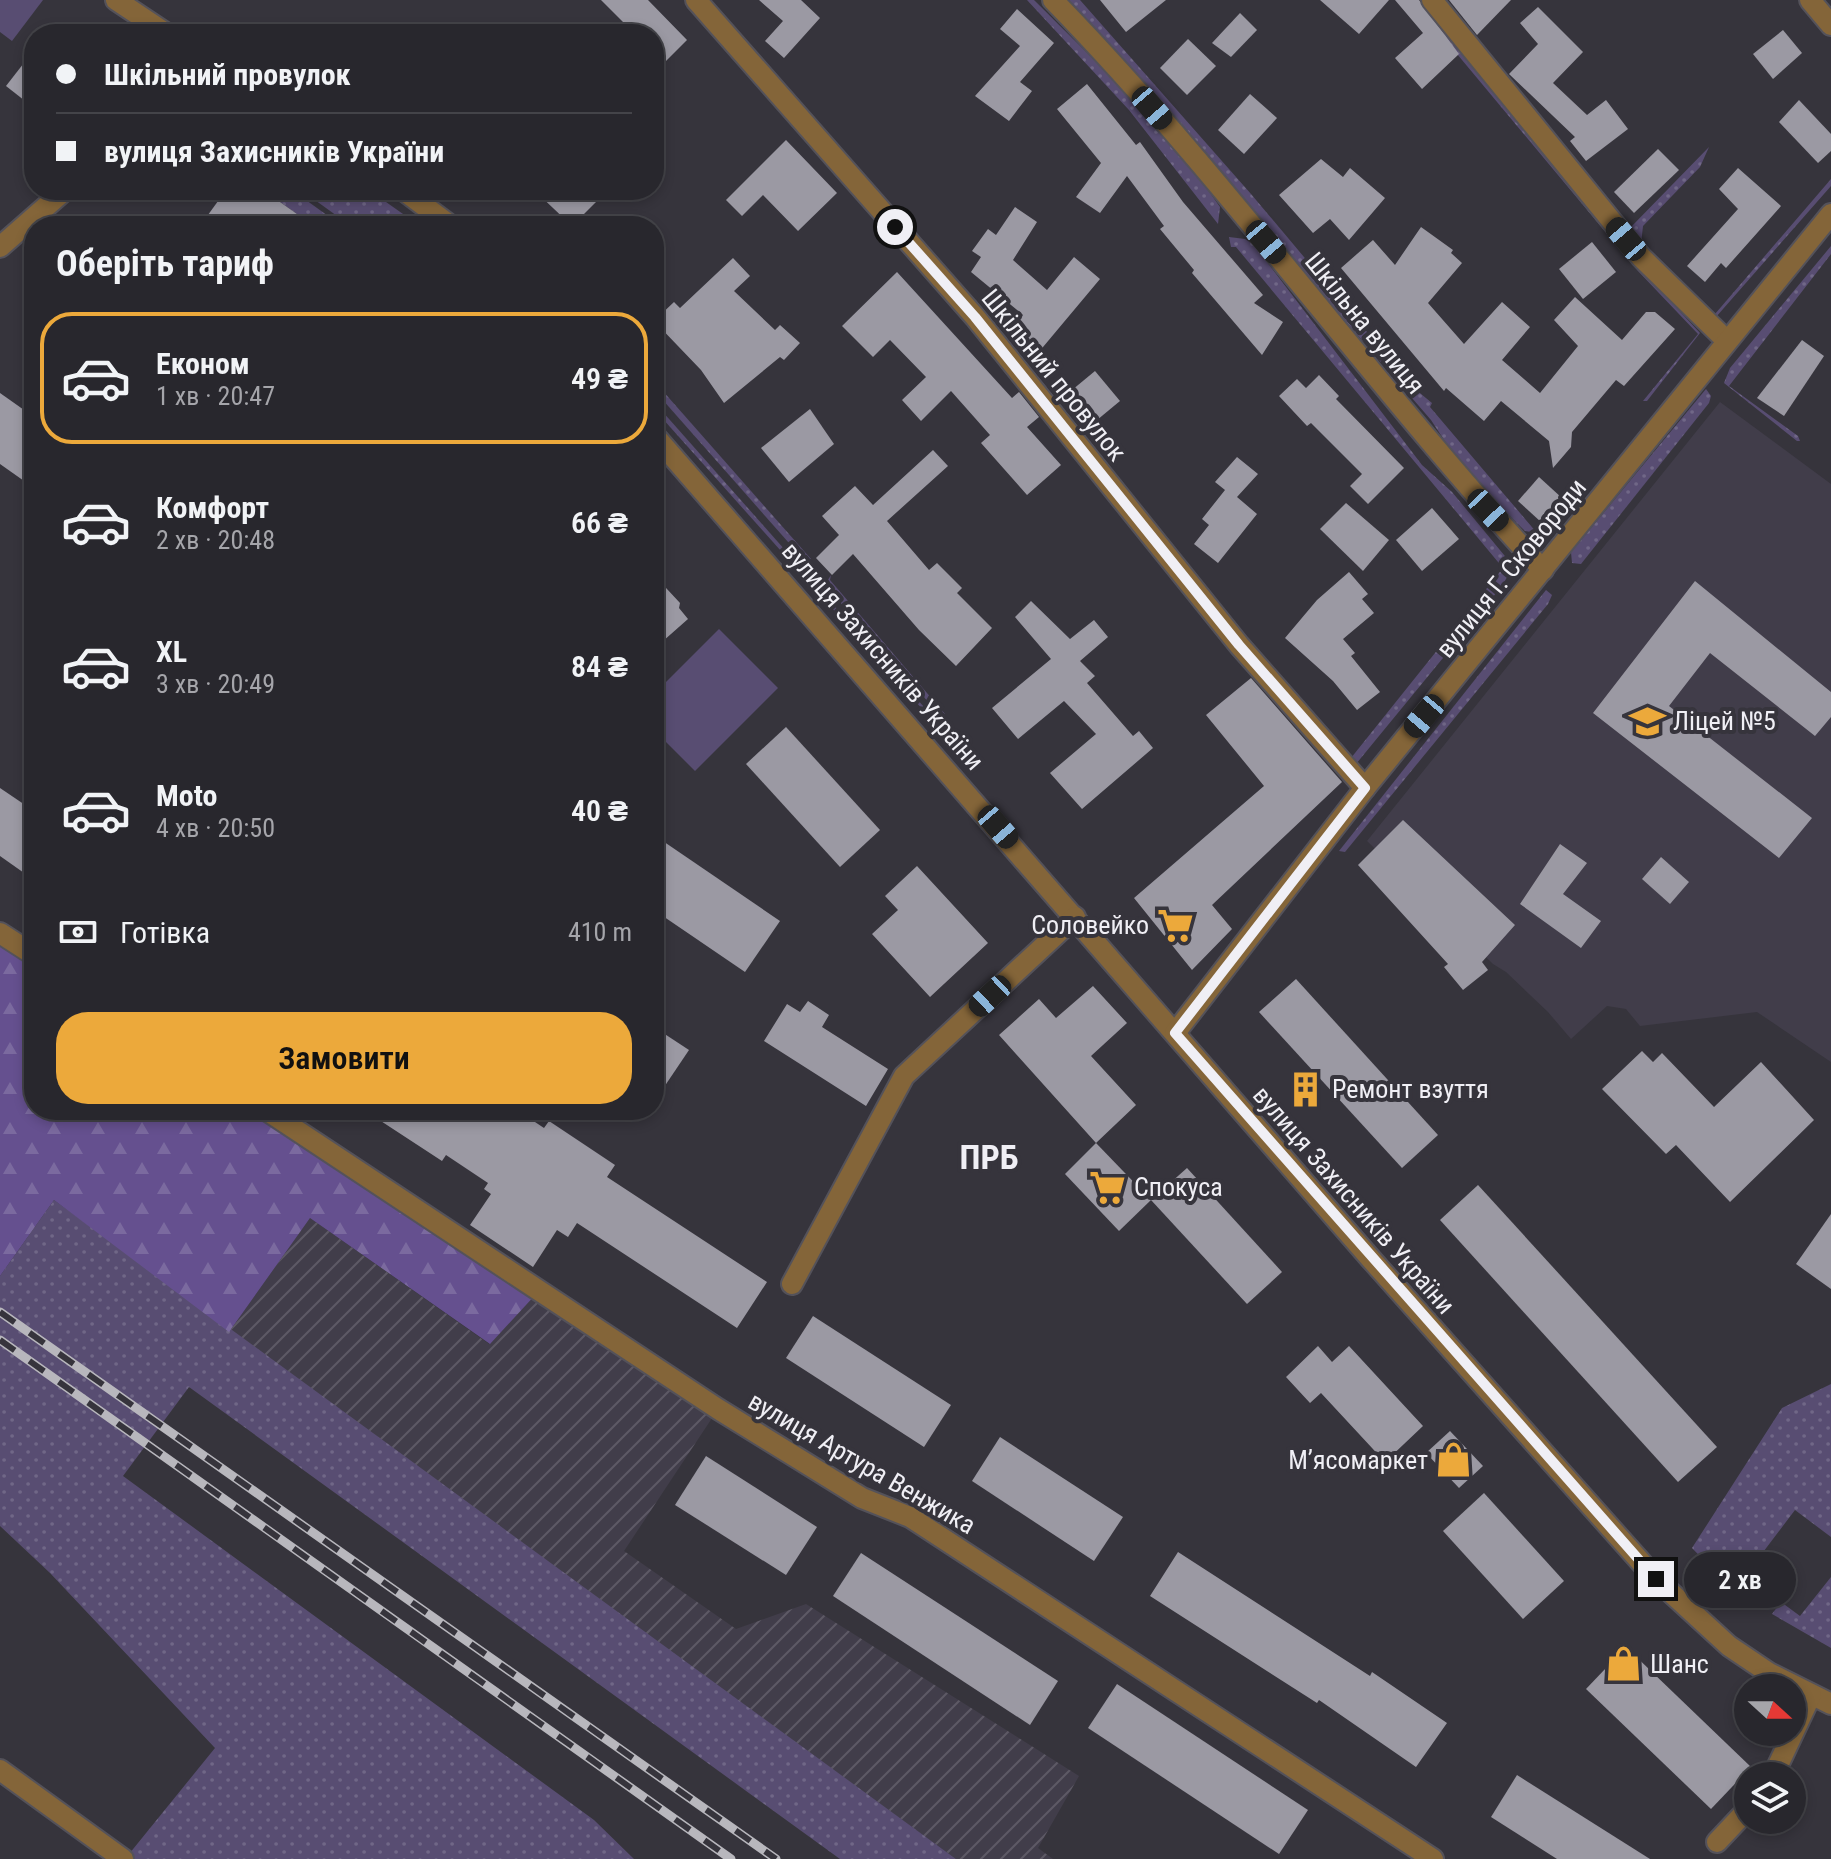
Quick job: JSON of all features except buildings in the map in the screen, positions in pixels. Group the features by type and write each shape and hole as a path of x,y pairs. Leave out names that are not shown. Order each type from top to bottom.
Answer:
{"street":[{"path":"116,0 152,24"},
{"name":"Шкільний провулок","path":"696,0 975,317 1239,645 1365,788"},
{"name":"Шкільна вулиця","path":"1053,0 1191,151 1380,385 1543,570"},
{"path":"1432,0 1641,257 1726,340"},
{"path":"1810,0 1831,25"},
{"path":"35,216 54,200"},
{"path":"416,200 438,216"},
{"name":"вулиця Г. Сковороди","path":"1175,1033 1365,788 1831,214"},
{"path":"0,247 24,226"},
{"name":"вулиця Захисників України","path":"664,446 1656,1579 1729,1646 1831,1704"},
{"path":"792,1284 904,1076 1075,917"},
{"path":"0,933 24,949"},
{"name":"вулиця Артура Венжика","path":"281,1120 718,1409 862,1498 910,1517 1433,1859"},
{"path":"1780,1762 1811,1695"},
{"path":"0,1770 123,1859"},
{"path":"1717,1842 1734,1824"}],"shaded area":[{"path":"0,0 43,0 12,41 0,32"},
{"path":"1027,0 1034,0 1084,49 1178,151 1220,207 1218,224 1129,110"},
{"path":"1068,0 1080,0 1251,194 1415,389 1432,403 1430,407 1537,533 1525,531 1465,472 1431,420"},
{"path":"1412,0 1417,0 1644,273 1700,333 1647,401 1643,401 1698,334 1638,271"},
{"path":"756,53 1041,380 1204,589"},
{"path":"1709,147 1700,167 1643,226 1641,244 1628,232 1629,224 1631,227"},
{"path":"1831,179 1831,186 1716,317 1658,261 1715,314"},
{"path":"277,200 306,200 328,216 300,216"},
{"path":"315,200 383,200 406,216 337,216"},
{"path":"1229,237 1245,239 1254,245 1422,465 1452,492 1509,561 1511,570 1502,586 1356,764 1347,761 1207,593 1351,758 1503,568 1236,247 1231,247"},
{"path":"1831,246 1831,254 1729,386 1798,436 1800,441 1797,441 1724,383 1730,368"},
{"path":"1706,389 1711,396 1709,403 1581,564 1572,563 1571,552"},
{"path":"664,392 811,559 804,560 664,401"},
{"name":"Ліцей №5","path":"1720,402 1831,484 1831,1062 1757,1012 1640,1026 1626,1009 1607,1006 1571,1039 1548,1012 1506,972 1493,964 1367,841"},
{"path":"664,413 924,707 941,730 664,420"},
{"path":"831,575 830,580 945,714 939,714 830,591 826,583"},
{"path":"1546,590 1552,595 1548,604 1345,852 1339,851"},
{"path":"719,629 778,688 695,771 664,740 664,684"},
{"path":"54,1200 956,1859 840,1859 189,1387 123,1476 594,1820 634,1859 125,1859 215,1748 50,1573 0,1526 0,1276"},
{"path":"310,1218 489,1344 538,1292 718,1409 624,1551 736,1629 806,1604 1079,1776 1038,1848 1053,1859 956,1859 229,1332"},
{"path":"1831,1384 1831,1537 1795,1510 1745,1576 1758,1586 1749,1597 1721,1578 1692,1548 1782,1408"},
{"path":"1831,1577 1831,1648 1772,1614 1781,1602 1800,1616"}],"green space":[{"path":"0,933 24,949 24,1120 281,1120 538,1292 490,1344 310,1218 229,1332 54,1200 0,1276"}],"railway":[{"path":"0,1312 776,1859"},
{"path":"0,1340 731,1859"}],"place":[{"name":"Ліцей №5","path":"1647,721"},
{"name":"Соловейко","path":"1175,925"},
{"name":"Ремонт взуття","path":"1306,1089"},
{"name":"Спокуса","path":"1108,1187"},
{"name":"Мʼясомаркет","path":"1454,1460"},
{"name":"Шанс","path":"1624,1664"}],"district":[{"name":"ПРБ","path":"989,1157"}],"route":[{"path":"895,227 975,317 1239,645 1365,788 1175,1033 1370,1258 1656,1579"}]}
